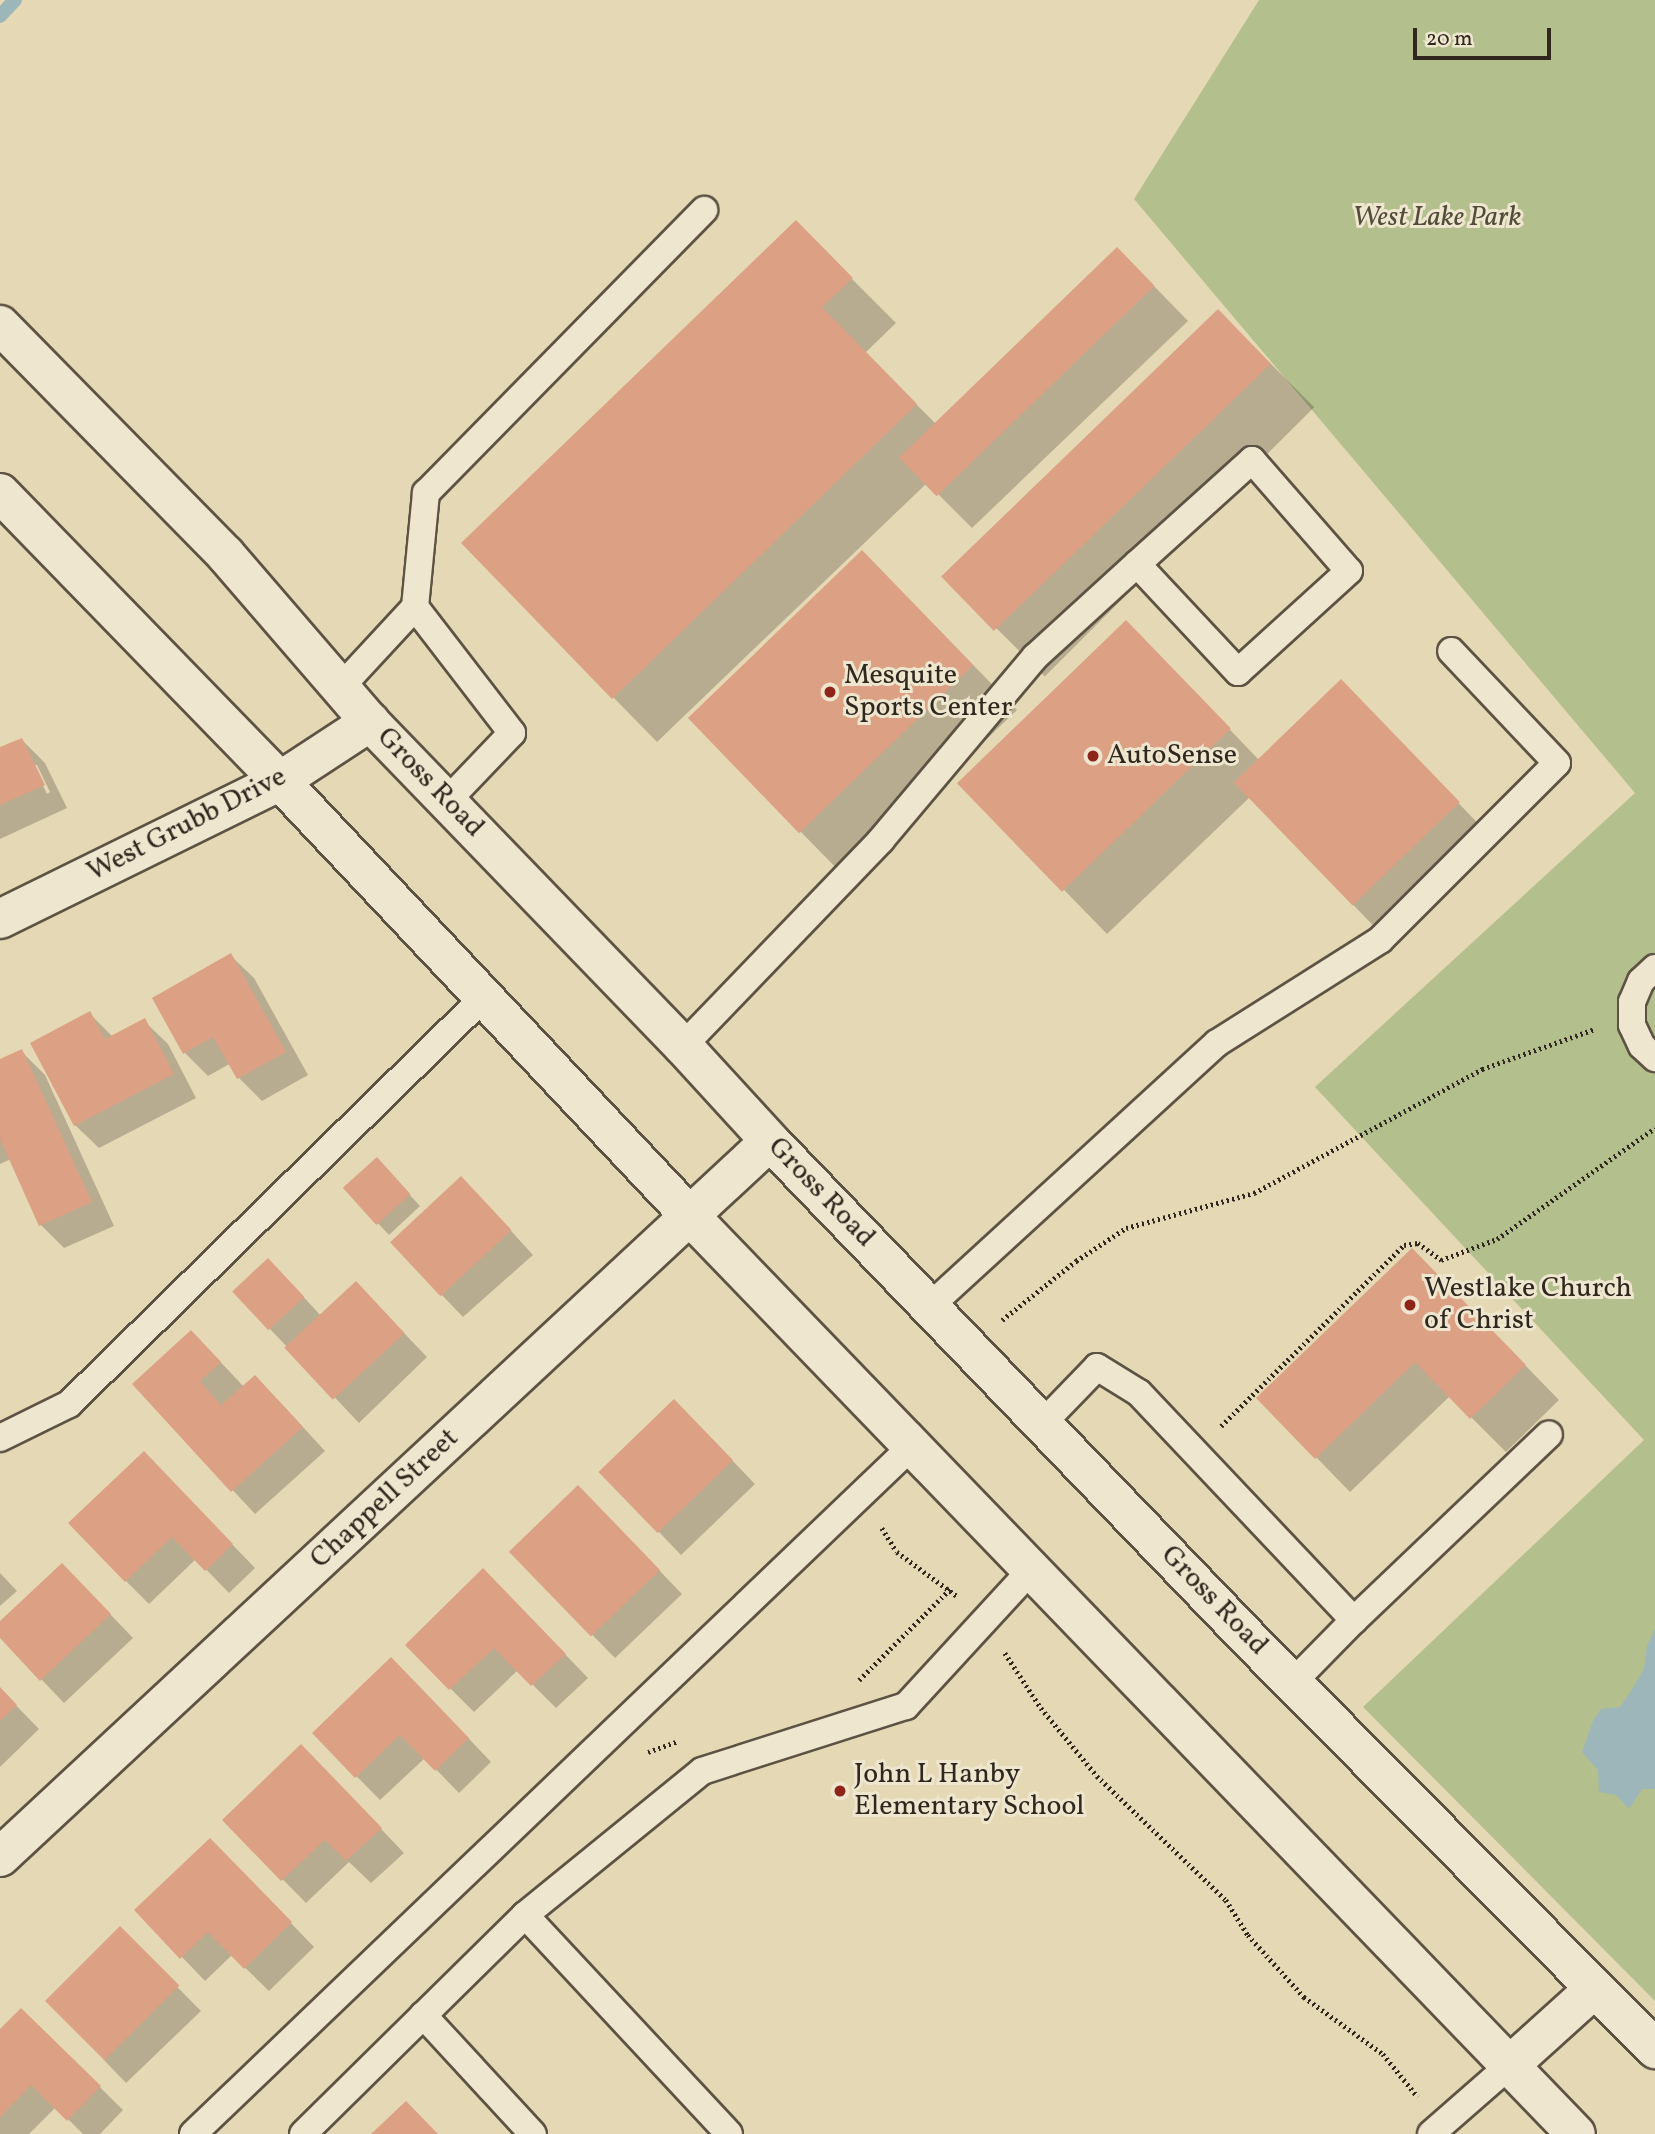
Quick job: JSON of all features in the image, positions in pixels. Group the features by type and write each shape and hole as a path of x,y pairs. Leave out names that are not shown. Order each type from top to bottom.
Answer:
{"main road":[{"name":"Gross Road","path":"0,325 225,554 370,722 683,1046 770,1141 1293,1682 1655,2049"},
{"path":"0,493 280,780 689,1215 1576,2134"},
{"name":"West Grubb Drive","path":"0,919 280,780 370,722"},
{"name":"Chappell Street","path":"0,1857 770,1141"},
{"path":"1511,2064 1595,1988"}],"lane":[{"path":"340,688 415,607 426,494 704,210"},
{"path":"683,1046 881,840 1035,657 1137,564 1252,460 1349,571 1237,672 1137,564"},
{"path":"415,607 512,733 448,800"},
{"path":"930,1306 1217,1043 1380,940 1557,763 1451,651"},
{"path":"1655,968 1641,981 1632,1002 1632,1025 1642,1046 1655,1058"},
{"path":"0,1438 69,1404 484,998"},
{"path":"1042,1424 1097,1367 1139,1393 1354,1620"},
{"path":"1293,1682 1549,1434"},
{"path":"193,2134 912,1446"},
{"path":"303,2134 525,1915 702,1771 906,1706 1031,1570"},
{"path":"525,1915 729,2134"},
{"path":"424,2015 533,2134"},
{"path":"1437,2128 1511,2064"}],"path":[{"path":"969,1347 1076,1261 1126,1228 1254,1193 1482,1069 1632,1016"},
{"path":"1194,1452 1405,1245 1418,1243 1441,1260 1497,1239 1655,1128"},
{"path":"871,1486 882,1528 897,1552 950,1589 984,1622 1041,1708 1097,1776 1226,1900 1248,1935 1304,1997 1382,2054 1437,2128"}],"green space":[{"name":"West Lake Park","path":"1259,0 1655,0 1655,2001 1363,1707 1644,1440 1315,1087 1635,793 1134,199"}],"water":[{"path":"1655,1629 1655,1789 1642,1789 1629,1809 1616,1795 1599,1792 1598,1770 1582,1752 1593,1721 1601,1709 1620,1707 1628,1696 1644,1669 1647,1646"}],"building":[{"path":"796,220 853,278 822,307 917,404 612,699 461,543"},
{"path":"1117,247 1155,286 937,496 899,457"},
{"path":"1218,309 1271,364 994,631 941,576"},
{"name":"Mesquite Sports Center","path":"862,550 973,665 799,833 688,718"},
{"name":"AutoSense","path":"1126,620 1231,729 1062,892 957,783"},
{"path":"1341,679 1460,802 1353,906 1234,783"},
{"path":"22,738 45,785 0,805 0,747"},
{"path":"231,953 286,1052 237,1079 213,1037 183,1054 152,998"},
{"path":"90,1011 105,1039 145,1018 174,1074 74,1126 30,1043"},
{"path":"22,1049 92,1202 39,1226 0,1139 0,1059"},
{"path":"377,1157 410,1194 376,1225 343,1188"},
{"path":"461,1176 511,1230 441,1296 390,1242"},
{"name":"Westlake Church of Christ","path":"1412,1248 1526,1365 1470,1419 1415,1362 1315,1459 1256,1398"},
{"path":"268,1258 304,1297 268,1330 232,1291"},
{"path":"356,1281 404,1333 333,1400 284,1348"},
{"path":"191,1330 221,1362 200,1381 221,1405 255,1375 303,1427 231,1492 132,1384"},
{"path":"674,1399 733,1460 658,1533 598,1472"},
{"path":"144,1451 233,1544 205,1571 172,1537 125,1582 68,1523"},
{"path":"578,1485 660,1570 591,1637 509,1552"},
{"path":"62,1563 111,1614 40,1681 0,1638 0,1621"},
{"path":"483,1568 566,1654 531,1686 494,1648 449,1690 405,1645"},
{"path":"391,1657 469,1738 435,1771 400,1735 355,1778 312,1733"},
{"path":"0,1687 17,1705 0,1721"},
{"path":"301,1744 382,1828 346,1861 325,1840 281,1881 222,1820"},
{"path":"210,1838 292,1922 244,1969 208,1932 180,1959 134,1910"},
{"path":"120,1926 179,1985 104,2060 45,2001"},
{"path":"21,2008 101,2086 67,2121 31,2085 0,2117 0,2029"},
{"path":"406,2101 438,2134 371,2134"}],"waterway":[{"path":"0,16 15,0"}],"place":[{"name":"Mesquite Sports Center","path":"830,692"},
{"name":"AutoSense","path":"1093,756"},
{"name":"Westlake Church of Christ","path":"1410,1305"},
{"name":"John L Hanby Elementary School","path":"840,1791"}]}
